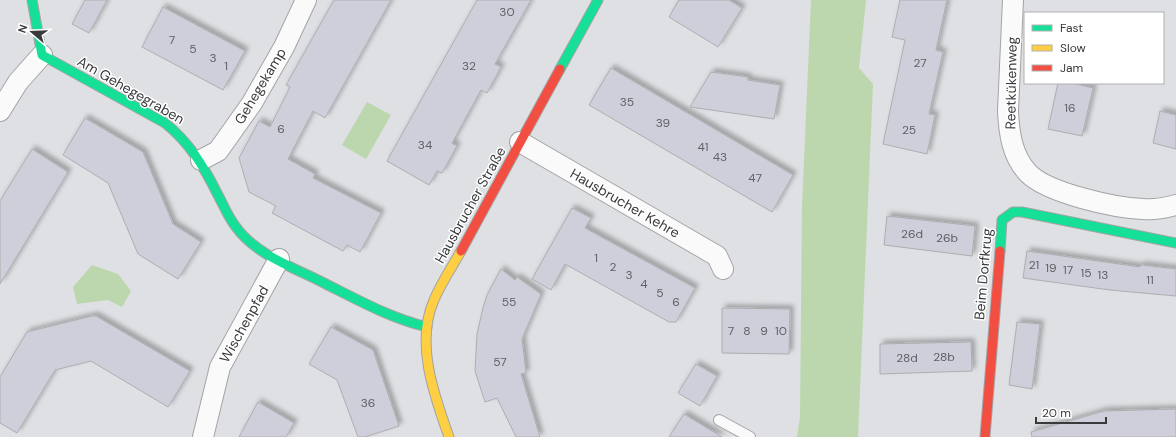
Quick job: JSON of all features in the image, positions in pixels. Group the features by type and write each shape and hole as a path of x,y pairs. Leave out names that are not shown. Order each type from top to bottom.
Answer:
{"street":[{"path":"0,111 18,82 42,55 32,0"},
{"name":"Gehegekamp","path":"201,160 218,151 252,103 284,47 306,0"},
{"name":"Hausbrucher Straße","path":"448,437 431,383 426,349 427,326 434,300 598,0"},
{"name":"Reetkükenweg","path":"1013,0 1008,111 1009,127 1015,152 1028,172 1036,180 1058,191 1095,200 1141,209 1154,209 1176,205"},
{"name":"Am Gehegegraben","path":"42,55 165,123 187,141 201,160 236,228 253,244 378,311 402,320 427,326"},
{"name":"Hausbrucher Kehre","path":"520,142 717,256 723,269"},
{"name":"Beim Dorfkrug","path":"985,437 1002,220 1013,212 1022,212 1176,243"},
{"name":"Wischenpfad","path":"203,437 222,362 279,259"}],"lane":[{"path":"719,420 750,437"}],"green space":[{"path":"811,0 866,0 859,68 873,84 858,437 797,437 800,417 802,206"},
{"path":"367,102 391,115 366,159 342,145"},
{"path":"92,265 118,274 131,291 122,307 108,300 77,304 73,287"}],"building":[{"path":"85,0 107,0 89,33 72,24"},
{"path":"334,0 391,0 325,118 313,111 288,159 315,174 313,178 381,213 360,252 347,245 343,251 272,213 276,206 249,192 239,158 259,121 270,127 290,87 286,85"},
{"path":"477,0 531,0 495,64 501,67 487,93 481,90 452,143 457,146 442,173 437,171 429,185 387,161"},
{"path":"679,0 729,0 742,8 718,47 669,17"},
{"path":"900,0 947,0 936,50 943,52 929,114 935,115 927,154 883,144 905,40 892,37"},
{"path":"163,7 245,51 223,90 142,47"},
{"path":"611,68 793,175 772,212 589,105"},
{"path":"711,72 748,77 748,80 780,85 774,119 690,107"},
{"path":"1058,84 1076,84 1093,88 1082,136 1048,129"},
{"path":"1160,111 1176,115 1176,149 1153,143"},
{"path":"85,118 143,152 173,224 201,242 178,279 138,254 108,183 63,155"},
{"path":"32,149 68,172 0,284 0,201"},
{"path":"572,208 591,218 585,228 695,288 676,322 669,322 565,264 551,290 532,279"},
{"path":"887,216 975,226 972,256 884,245"},
{"path":"1027,251 1140,267 1141,265 1176,269 1176,296 1110,290 1023,278"},
{"path":"501,269 515,280 517,277 541,294 522,339 526,373 521,374 540,437 516,437 497,398 485,402 475,371 477,334 483,308 487,295"},
{"path":"722,308 790,309 789,354 722,353"},
{"path":"96,316 190,371 168,407 91,361 55,370 17,433 0,423 0,377 27,332"},
{"path":"1017,322 1040,324 1032,389 1009,385"},
{"path":"331,327 373,350 399,426 365,437 358,437 337,380 309,364"},
{"path":"971,342 972,371 880,374 880,344"},
{"path":"696,364 717,376 700,406 678,393"},
{"path":"258,402 294,423 286,437 239,437"},
{"path":"1176,409 1176,437 1032,437 1031,432 1104,411"},
{"path":"684,414 722,437 669,437"}],"traffic: fast":[{"path":"32,0 42,55 165,123 174,131 189,147 202,165 228,215 244,237 277,260 374,308 400,319 427,327"},
{"path":"560,69 598,0"},
{"path":"1000,251 1002,220 1013,212 1022,212 1176,243"}],"traffic: slow":[{"path":"449,437 433,387 426,351 426,334 434,300 443,281 461,251"}],"traffic: jam":[{"path":"461,251 560,69"},
{"path":"985,437 1000,251"}]}
